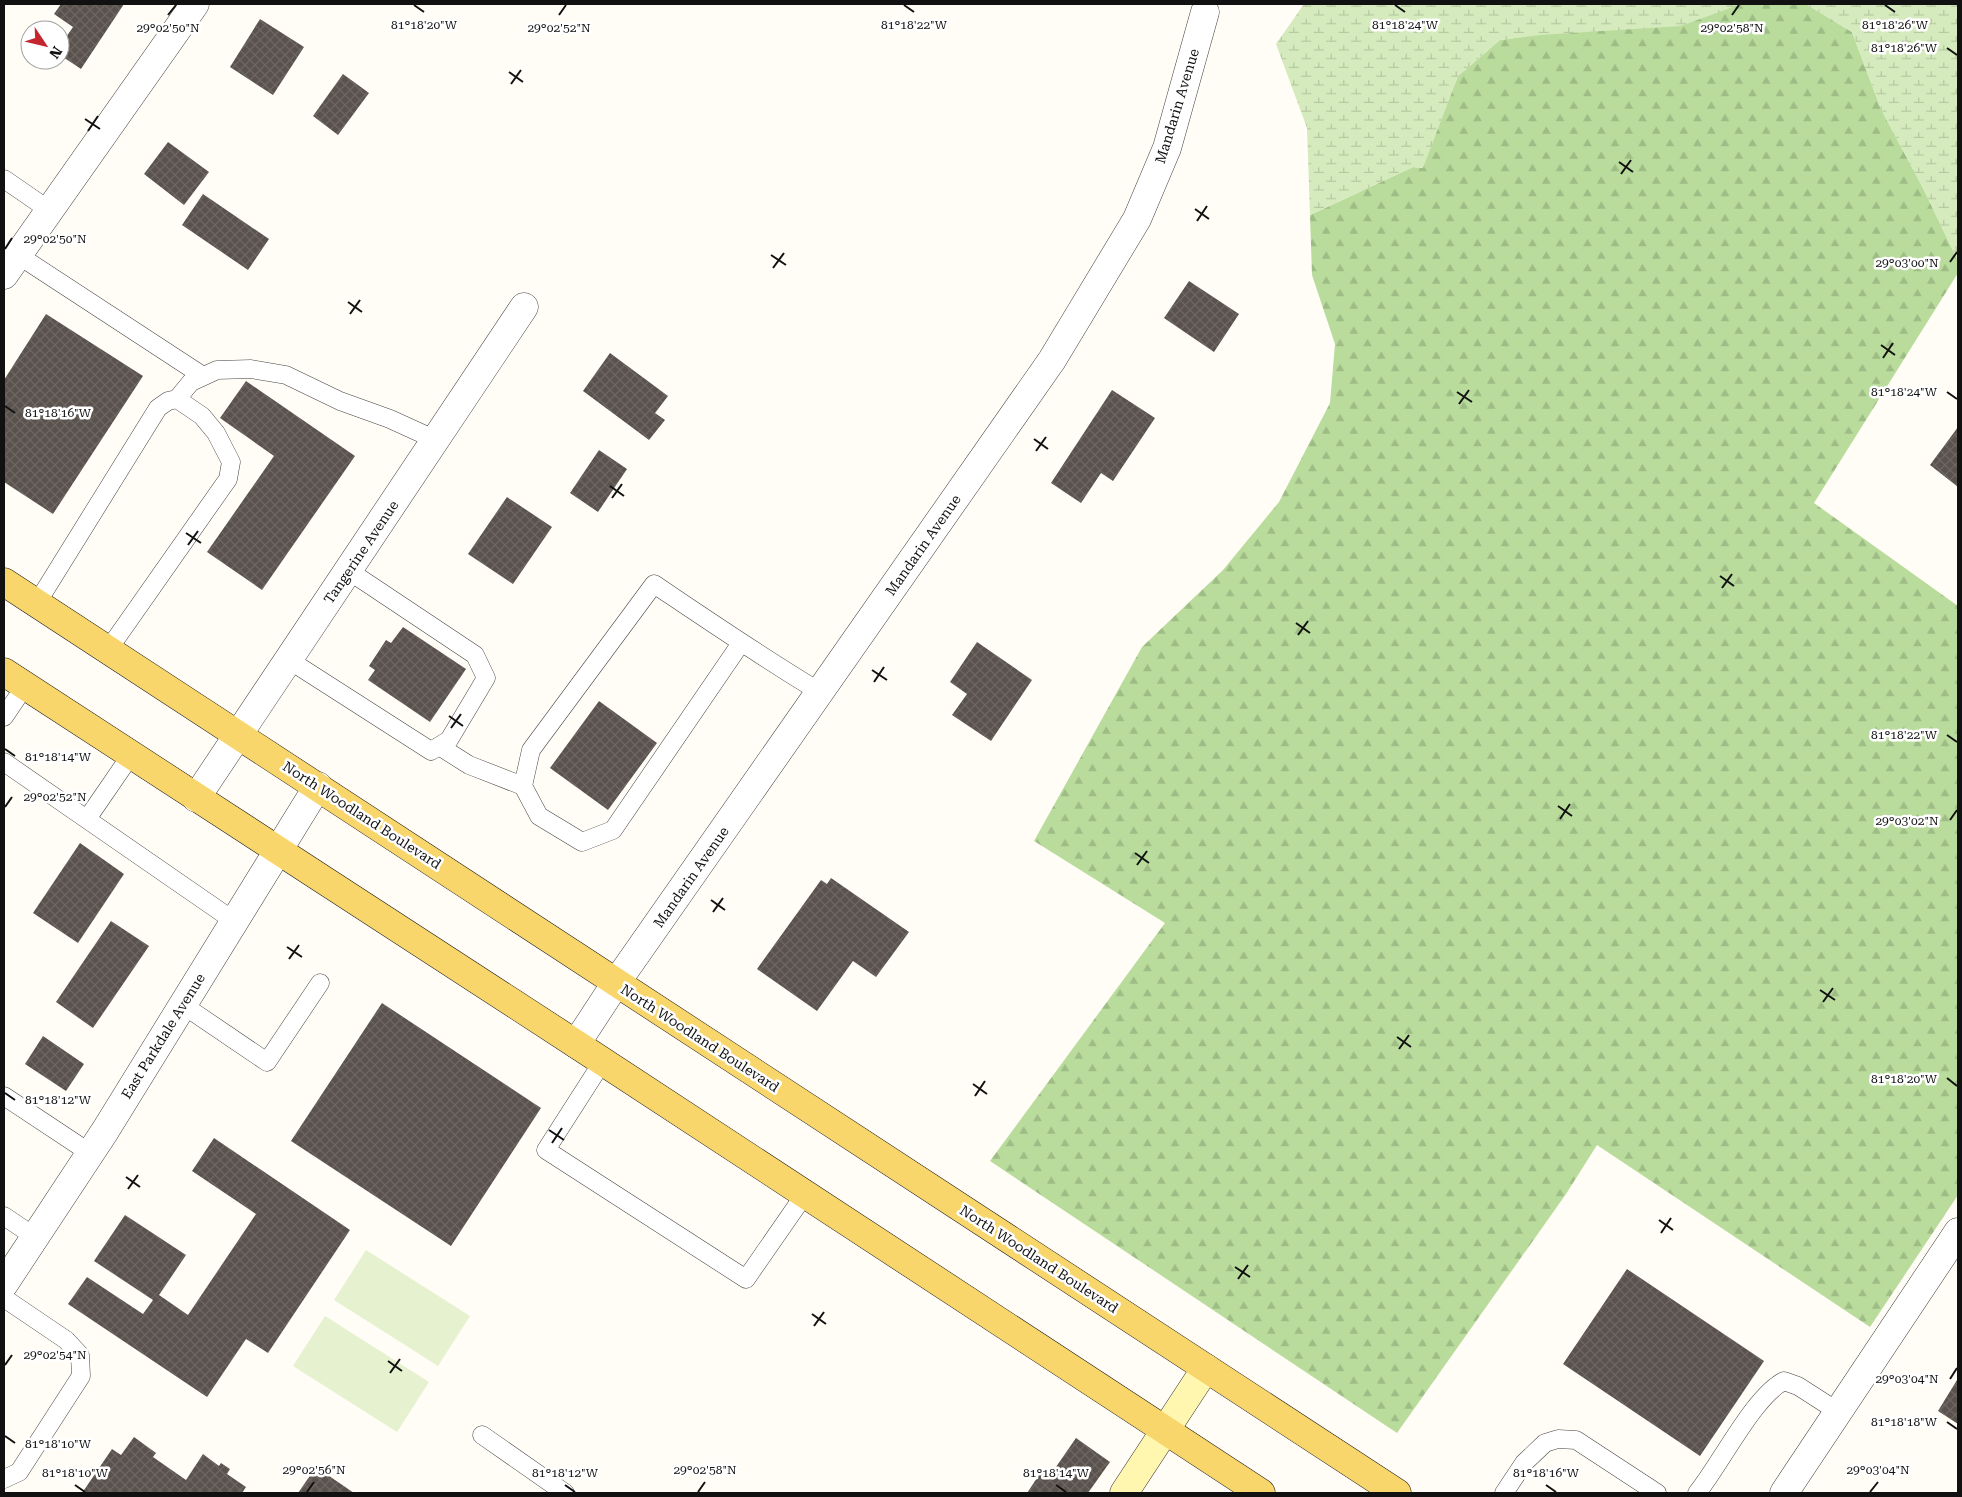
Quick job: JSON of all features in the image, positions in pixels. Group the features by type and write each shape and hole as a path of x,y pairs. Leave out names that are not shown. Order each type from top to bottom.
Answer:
{"main road":[{"name":"North Woodland Boulevard","path":"4,582 1397,1493"},
{"path":"14,679 576,1044 1261,1493"}],"street":[{"path":"11,265 195,4"},
{"name":"Mandarin Avenue","path":"576,1044 616,983 1052,360 1136,219 1167,148 1205,12"},
{"name":"Tangerine Avenue","path":"196,798 524,307"},
{"name":"East Parkdale Avenue","path":"4,1284 90,1152 318,786"},
{"path":"1786,1492 1837,1412 1958,1232"},
{"path":"1124,1493 1206,1368"}],"lane":[{"path":"4,179 49,210"},
{"path":"11,265 203,376"},
{"path":"37,604 158,408 168,401 177,398 191,382 217,370 251,369 286,375 340,401 390,419 436,440"},
{"path":"108,650 228,479 230,462 216,433 202,416 177,398"},
{"path":"289,660 431,751 449,740 486,678 474,655 349,570"},
{"path":"741,643 613,830 582,842 539,816 523,786 530,750 654,584 741,643 757,654 820,692"},
{"path":"4,717 14,679"},
{"path":"439,746 469,766 523,786"},
{"path":"87,819 131,755"},
{"path":"4,762 234,921"},
{"path":"183,1004 267,1062 320,983"},
{"path":"603,1062 546,1150 746,1279 805,1194"},
{"path":"4,1096 90,1152"},
{"path":"4,1216 34,1237"},
{"path":"4,1298 66,1340 80,1355 81,1376 19,1472 4,1479"},
{"path":"1697,1493 1757,1405 1776,1385 1784,1381 1798,1386 1837,1412"},
{"path":"482,1435 565,1493"},
{"path":"1504,1493 1524,1462 1545,1443 1558,1438 1576,1440 1657,1493"}],"green space":[{"path":"1304,4 1741,4 1681,26 1540,35 1500,40 1458,76 1423,168 1413,167 1310,215 1307,128 1276,44"},
{"path":"1742,4 1806,4 1852,32 1881,109 1923,188 1958,261 1958,273 1814,503 1958,606 1958,1195 1870,1327 1597,1145 1566,1194 1397,1433 990,1161 1165,923 1034,841 1142,647 1223,570 1279,502 1330,403 1335,344 1312,275 1310,215 1413,167 1422,168 1458,76 1500,40"},
{"path":"1806,4 1958,4 1958,261 1923,188 1881,109 1852,32"},
{"path":"366,1250 470,1316 438,1366 334,1300"},
{"path":"325,1316 429,1382 397,1432 293,1366"}],"building":[{"path":"61,4 124,4 81,69 70,62 70,31 73,27 70,25 70,20 63,20 54,14"},
{"path":"260,19 304,47 273,95 230,67"},
{"path":"343,74 369,93 338,135 313,116"},
{"path":"168,142 209,172 184,205 144,174"},
{"path":"203,194 269,239 248,270 182,225"},
{"path":"1189,281 1239,314 1214,352 1164,318"},
{"path":"46,314 143,376 53,514 4,482 4,380"},
{"path":"610,353 668,396 655,413 665,420 649,440 583,391"},
{"path":"246,381 355,456 262,590 207,552 274,456 220,418"},
{"path":"1112,390 1155,418 1113,481 1101,473 1081,503 1051,483"},
{"path":"1958,427 1958,487 1930,465"},
{"path":"599,450 627,469 598,512 570,493"},
{"path":"507,497 552,527 513,584 468,554"},
{"path":"403,627 466,669 430,722 368,680 375,670 369,666 386,640 391,643"},
{"path":"977,642 1032,680 991,741 952,715 967,694 950,682"},
{"path":"599,701 657,743 608,810 550,768"},
{"path":"80,843 124,874 78,943 33,913"},
{"path":"831,878 909,932 876,977 853,961 817,1011 757,969 821,880 827,884"},
{"path":"111,921 149,946 93,1028 56,1002"},
{"path":"382,1003 541,1108 451,1246 291,1141"},
{"path":"43,1036 84,1064 66,1091 25,1064"},
{"path":"214,1138 350,1230 268,1353 246,1339 207,1397 68,1304 87,1277 143,1314 153,1300 94,1261 125,1215 186,1255 159,1295 188,1315 256,1214 192,1171"},
{"path":"1627,1269 1764,1361 1700,1456 1563,1364"},
{"path":"1958,1381 1958,1424 1938,1411"},
{"path":"134,1437 156,1453 153,1457 186,1480 203,1454 219,1466 221,1463 230,1469 227,1474 246,1487 242,1493 82,1493 112,1449 121,1455"},
{"path":"1076,1438 1110,1462 1088,1493 1027,1493 1041,1472 1049,1477"},
{"path":"316,1467 354,1493 298,1493"}]}
